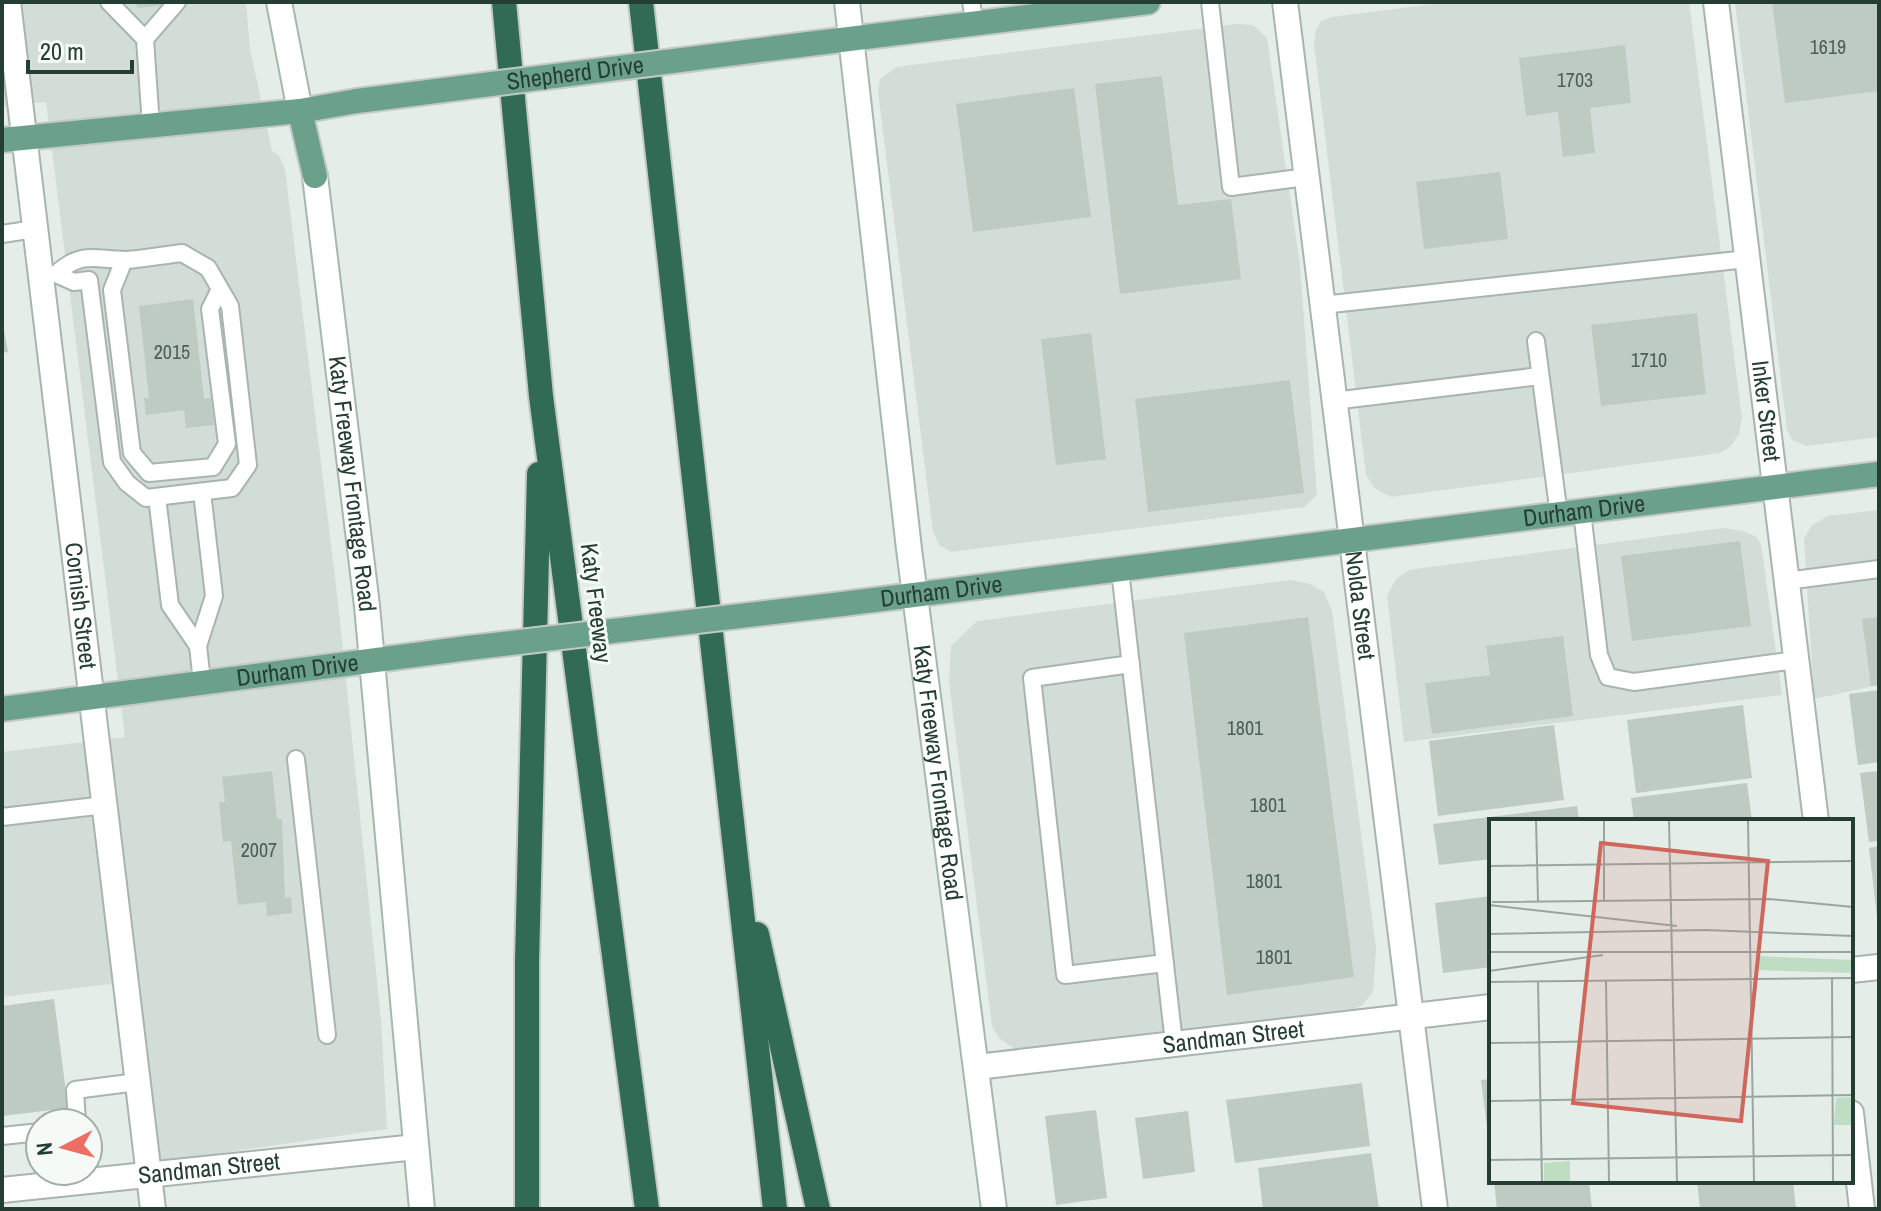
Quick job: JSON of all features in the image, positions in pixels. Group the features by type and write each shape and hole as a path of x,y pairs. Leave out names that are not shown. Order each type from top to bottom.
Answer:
{"highway":[{"name":"Katy Freeway","path":"504,2 541,396 647,1209"},
{"path":"641,2 775,1209"},
{"path":"527,1209 527,946 541,396"},
{"path":"728,803 818,1209"}],"main road":[{"name":"Shepherd Drive","path":"13,139 300,111 849,38 973,13 1148,2"},
{"name":"Katy Freeway Frontage Road","path":"300,111 315,176"},
{"name":"Durham Drive","path":"2,709 426,653 1350,542 1879,474"}],"street":[{"name":"Cornish Street","path":"8,2 13,139 49,275 92,697 153,1209"},
{"name":"Katy Freeway Frontage Road","path":"279,2 300,111"},
{"name":"Katy Freeway Frontage Road","path":"847,2 915,595 994,1209"},
{"name":"Nolda Street","path":"1285,2 1435,1209"},
{"name":"Inker Street","path":"1716,2 1816,819"},
{"name":"Katy Freeway Frontage Road","path":"315,176 371,661 422,1209"},
{"path":"1853,970 1879,967"},
{"name":"Sandman Street","path":"977,1067 1489,1007"},
{"path":"1853,1130 1862,1209"},
{"name":"Sandman Street","path":"2,1190 416,1147"}],"lane":[{"path":"109,2 145,39 151,126"},
{"path":"145,39 177,2"},
{"path":"1210,2 1231,187 1306,177"},
{"path":"2,234 35,229"},
{"path":"182,253 208,268 230,306 248,465 232,488 146,498 127,483 112,462 89,280 74,282 49,275 71,260 100,256 124,260 182,253"},
{"path":"1322,305 1747,259"},
{"path":"124,260 112,290 132,453 149,473 213,467 227,444 210,309 219,291"},
{"path":"1536,341 1540,376 1599,655 1608,677 1634,682 1796,660"},
{"path":"1333,401 1540,376"},
{"path":"202,492 214,596 198,646 202,682"},
{"path":"157,497 170,605 198,646"},
{"path":"1786,581 1879,569"},
{"path":"1120,570 1174,1043"},
{"path":"1131,664 1032,678 1056,897 1065,975 1165,963"},
{"path":"296,759 327,1035"},
{"path":"2,817 105,805"},
{"path":"76,1107 75,1090 137,1082"},
{"path":"2,1136 24,1134"}],"shaded area":[{"path":"2,2 246,2 250,49 272,151 279,156 285,169 338,602 381,1020 387,1129 160,1162 136,981 2,997 2,752 125,737 46,102 2,106"},
{"path":"1447,2 1689,2 1742,418 1739,434 1731,446 1720,453 1391,497 1374,488 1366,475 1314,44 1316,30 1321,21 1332,17"},
{"path":"1735,2 1879,2 1879,437 1807,446 1792,440 1787,430"},
{"path":"1237,24 1253,25 1267,38 1300,265 1317,495 1304,507 951,552 939,545 933,532 878,92 880,79 896,67"},
{"path":"1879,510 1879,685 1814,699 1804,539 1812,525 1828,516"},
{"path":"1722,528 1743,531 1755,536 1761,544 1782,695 1404,742 1387,596 1396,579 1409,570"},
{"path":"1290,580 1310,584 1324,592 1332,611 1376,948 1373,992 1361,1006 1342,1014 1019,1052 999,1038 992,1026 949,682 951,646 977,621"}],"building":[{"path":"136,2 174,2 174,4 137,8"},
{"path":"1772,2 1879,2 1879,91 1785,103"},
{"path":"1625,45 1631,103 1590,108 1595,153 1563,157 1558,112 1526,116 1519,58"},
{"path":"1162,76 1178,205 1231,199 1241,279 1120,294 1095,84"},
{"path":"1074,88 1091,217 973,232 956,104"},
{"path":"1500,172 1508,239 1424,249 1416,182"},
{"path":"193,299 204,399 211,398 214,425 186,428 184,410 146,415 144,398 149,398 139,306"},
{"path":"1697,313 1706,394 1601,406 1591,325"},
{"path":"2,319 8,352 2,353"},
{"path":"1091,333 1106,459 1056,465 1041,339"},
{"path":"1290,380 1304,493 1148,512 1135,399"},
{"path":"1740,541 1751,626 1632,641 1621,556"},
{"path":"1308,617 1354,977 1227,995 1184,633"},
{"path":"1879,617 1879,685 1871,686 1862,619"},
{"path":"1563,636 1573,716 1432,734 1425,683 1490,675 1486,646"},
{"path":"1879,690 1879,762 1858,765 1849,694"},
{"path":"1743,705 1752,778 1636,793 1627,720"},
{"path":"1554,725 1564,800 1438,816 1429,741"},
{"path":"272,771 277,819 282,819 285,898 291,897 292,913 267,916 266,902 238,905 231,841 223,842 219,802 225,802 222,777"},
{"path":"1879,771 1879,841 1869,842 1860,773"},
{"path":"1747,783 1752,819 1634,819 1631,798"},
{"path":"1577,806 1579,819 1489,819 1489,859 1439,865 1433,824"},
{"path":"1879,846 1879,917 1877,917 1869,848"},
{"path":"1489,896 1489,967 1443,973 1435,903"},
{"path":"54,999 68,1107 24,1107 24,1113 2,1116 2,1006"},
{"path":"1489,1079 1489,1143 1481,1080"},
{"path":"1362,1083 1370,1146 1235,1163 1226,1100"},
{"path":"1096,1110 1107,1198 1056,1205 1045,1116"},
{"path":"1188,1111 1195,1172 1143,1179 1135,1118"},
{"path":"1371,1153 1379,1209 1263,1209 1258,1168"},
{"path":"1494,1183 1589,1183 1592,1209 1497,1209"},
{"path":"1697,1183 1793,1183 1796,1209 1700,1209"}]}
